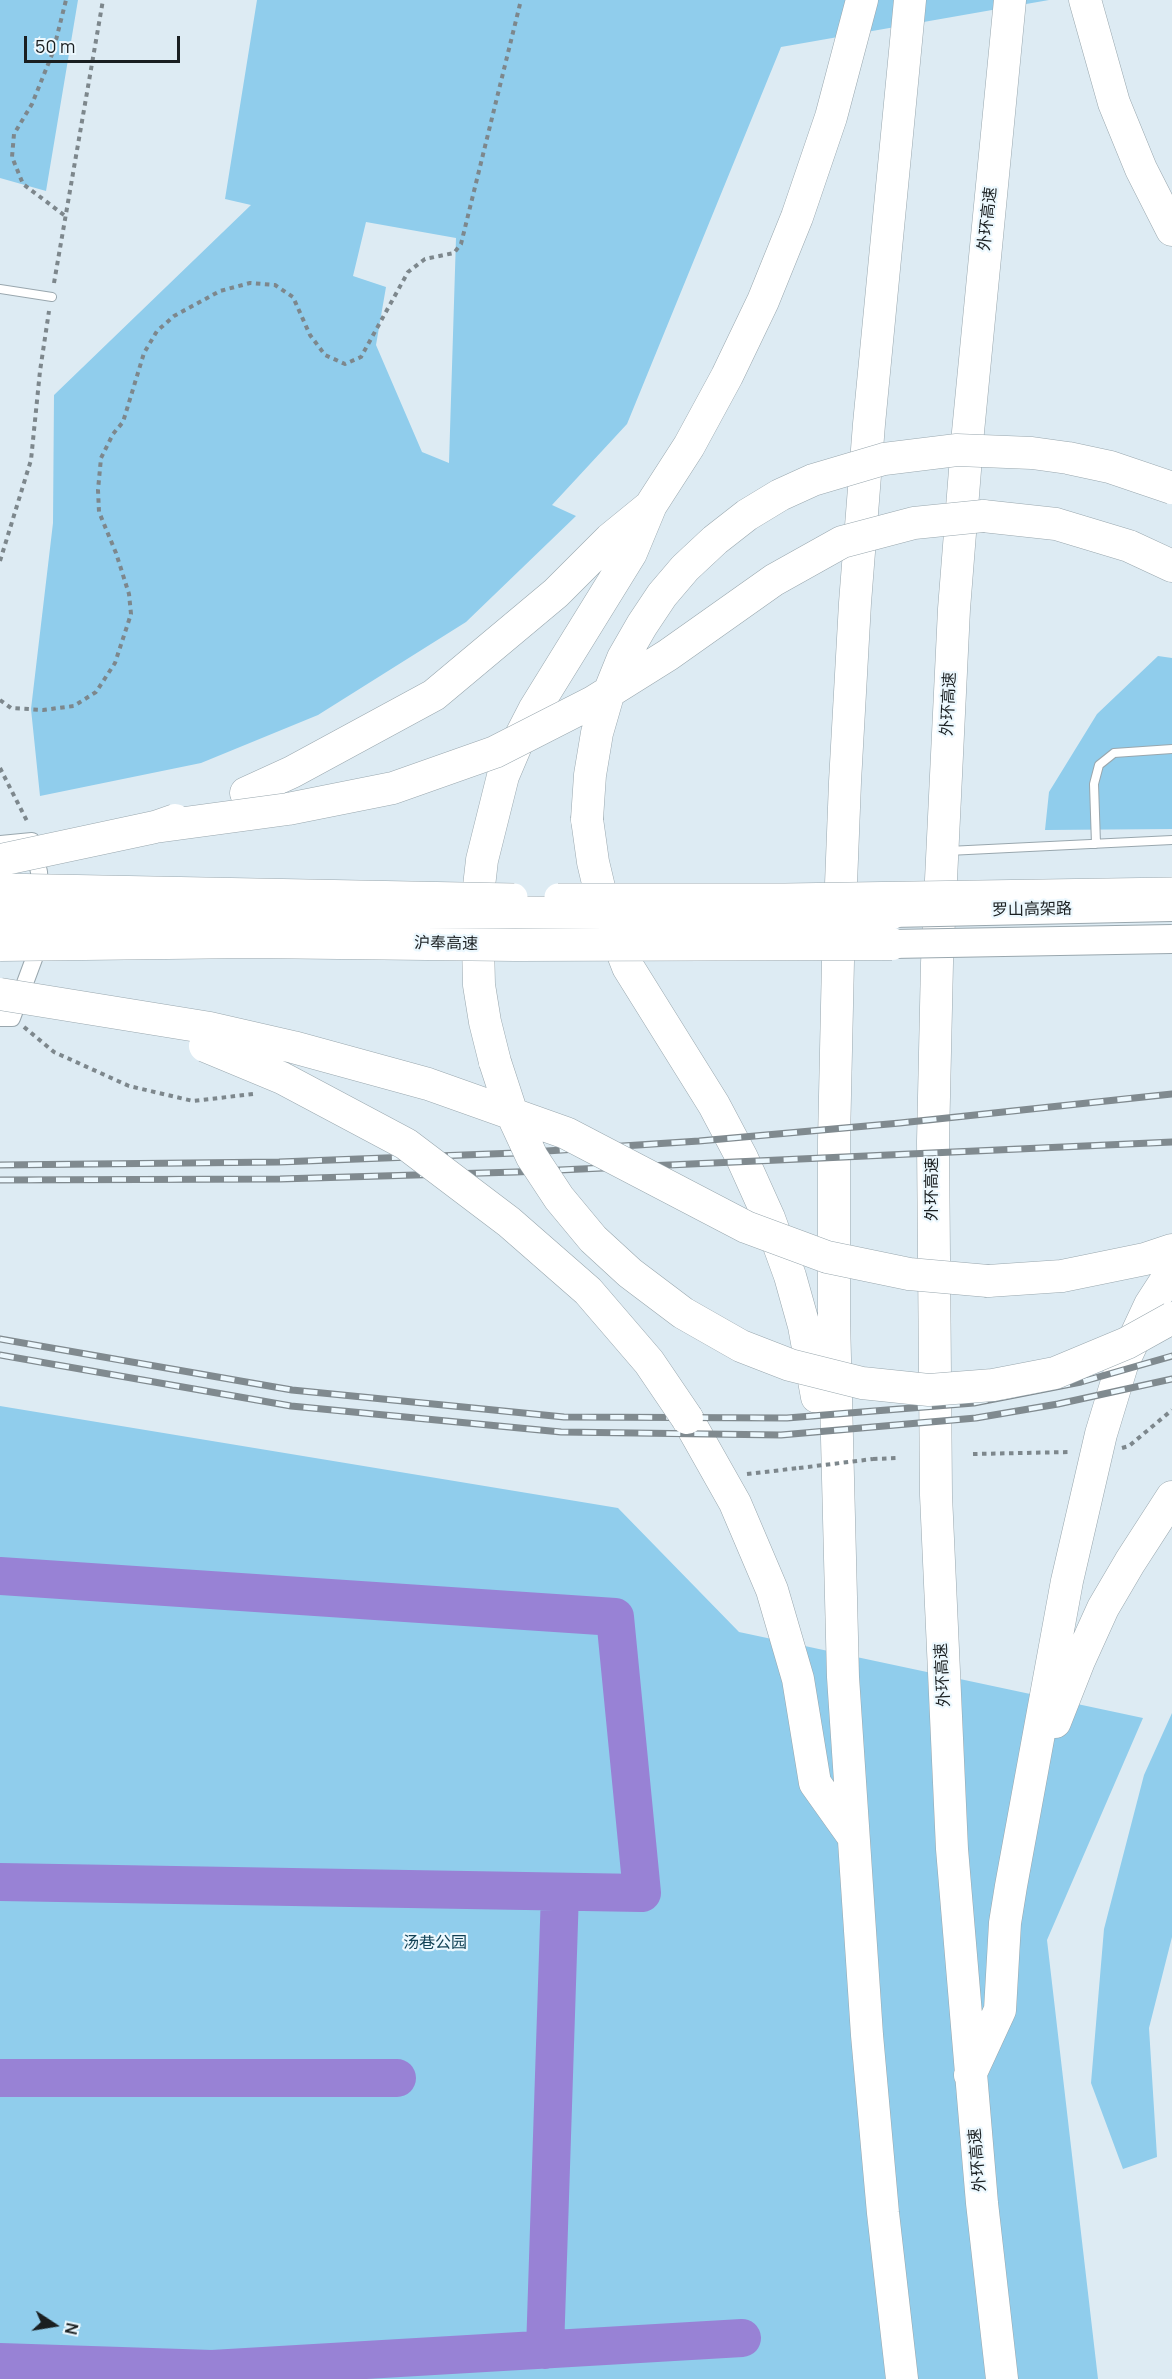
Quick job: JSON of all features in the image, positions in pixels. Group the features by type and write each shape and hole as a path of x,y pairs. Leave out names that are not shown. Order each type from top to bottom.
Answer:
{"highway":[{"path":"862,0 831,117 797,217 763,301 721,386 688,446 651,505 631,553 534,710 517,743 497,799 482,860 477,904 477,943 484,1022 512,1114 532,1157 559,1198 592,1239 630,1273 683,1313 741,1346 790,1365 862,1383 928,1390 993,1385 1054,1373 1126,1343 1172,1318"},
{"path":"902,2379 883,2213 868,2047 843,1677 836,1452 834,1140 845,782 869,424 910,0"},
{"name":"外环高速","path":"1002,2379 970,2076 951,1838 936,1495 933,1141 941,851 954,609 968,432 1010,0"},
{"path":"1085,0 1114,103 1141,169 1172,230"},
{"path":"836,1452 821,1426 804,1326 790,1276 769,1218 742,1158 714,1105 628,967 602,900 592,862 587,819 590,775 597,733 608,695 623,658 642,625 662,595 686,568 715,540 747,515 780,495 813,480 874,461 920,453 957,450 1032,453 1068,458 1110,467 1172,488"},
{"path":"155,827 246,793 292,772 434,695 556,593 610,539 651,505"},
{"path":"0,860 155,827 288,809 393,788 495,752 593,702 668,655 774,580 842,542 914,523 983,516 1056,524 1129,546 1172,566"},
{"name":"罗山高架路","path":"892,913 1172,907"},
{"name":"沪奉高速","path":"0,914 255,911 892,913"},
{"name":"罗山高架路","path":"892,944 1172,939"},
{"name":"沪奉高速","path":"0,945 251,942 563,945 892,944"},
{"path":"67,1004 216,1050 282,1078 406,1144 509,1221 588,1291 649,1362 687,1418 735,1503 772,1590 798,1679 815,1783 852,1835"},
{"path":"4,1010 67,1004 210,1028 273,1042 428,1084 566,1133 746,1227 826,1257 909,1274 988,1281 1062,1276 1145,1260 1172,1250"},
{"path":"970,2076 1000,2010 1005,1923 1020,1837 1067,1581 1101,1434 1122,1365 1150,1305 1172,1271"},
{"path":"1020,1837 1048,1743 1079,1661 1103,1608 1172,1497"}],"main road":[{"path":"0,888 522,897 785,897 1172,891"},
{"path":"0,960 248,955 801,957 1172,951"}],"street":[{"path":"0,844 32,841 39,872 43,933 4,1010"}],"lane":[{"path":"0,289 52,297"},
{"path":"1096,844 1094,784 1099,765 1114,753 1172,749"},
{"path":"941,851 1172,840"}],"path":[{"path":"64,215 23,184 12,157 14,134 32,104 52,52 66,0"},
{"path":"0,700 11,708 43,710 74,706 96,692 115,663 131,614 129,594 123,574 99,512 98,490 101,458 113,434 123,422 144,353 157,331 174,316 220,291 250,283 275,285 293,297 310,335 325,355 345,364 361,357 408,272 425,259 454,254 462,244 521,0"},
{"path":"0,768 27,821 32,841"},
{"path":"4,1010 54,1052 129,1086 192,1101 258,1093"},
{"path":"1120,1449 1129,1446 1172,1410"},
{"path":"973,1454 1074,1452"},
{"path":"738,1471 744,1475 898,1458"}],"green space":[{"path":"0,0 78,0 46,191 0,178"},
{"path":"257,0 1049,0 781,47 627,424 552,505 576,516 466,622 318,715 201,763 40,796 31,709 53,523 54,395 251,205 225,199","holes":["366,222 456,238 449,463 422,452 376,345 386,287 353,276"]},
{"path":"1158,656 1172,658 1172,829 1045,830 1049,792 1097,714"},
{"name":"汤巷公园","path":"0,1406 618,1508 739,1632 1143,1718 1047,1940 1098,2379 0,2379"},
{"path":"1172,1713 1172,1937 1149,2028 1157,2157 1123,2169 1091,2083 1104,1929 1144,1775"}],"waterway":[{"path":"0,1576 615,1617 642,1893 0,1882"},
{"path":"545,2350 560,1892"},
{"path":"0,2078 397,2078"},
{"path":"0,2362 212,2369 742,2338"}],"railway":[{"path":"0,1165 279,1162 516,1153 699,1141 900,1123 1172,1094"},
{"path":"0,1180 280,1179 516,1172 1172,1142"},
{"path":"0,1339 292,1390 564,1417 787,1418 974,1403 1081,1382 1172,1356"},
{"path":"0,1355 291,1406 561,1432 781,1435 976,1418 1058,1404 1172,1379"}]}
